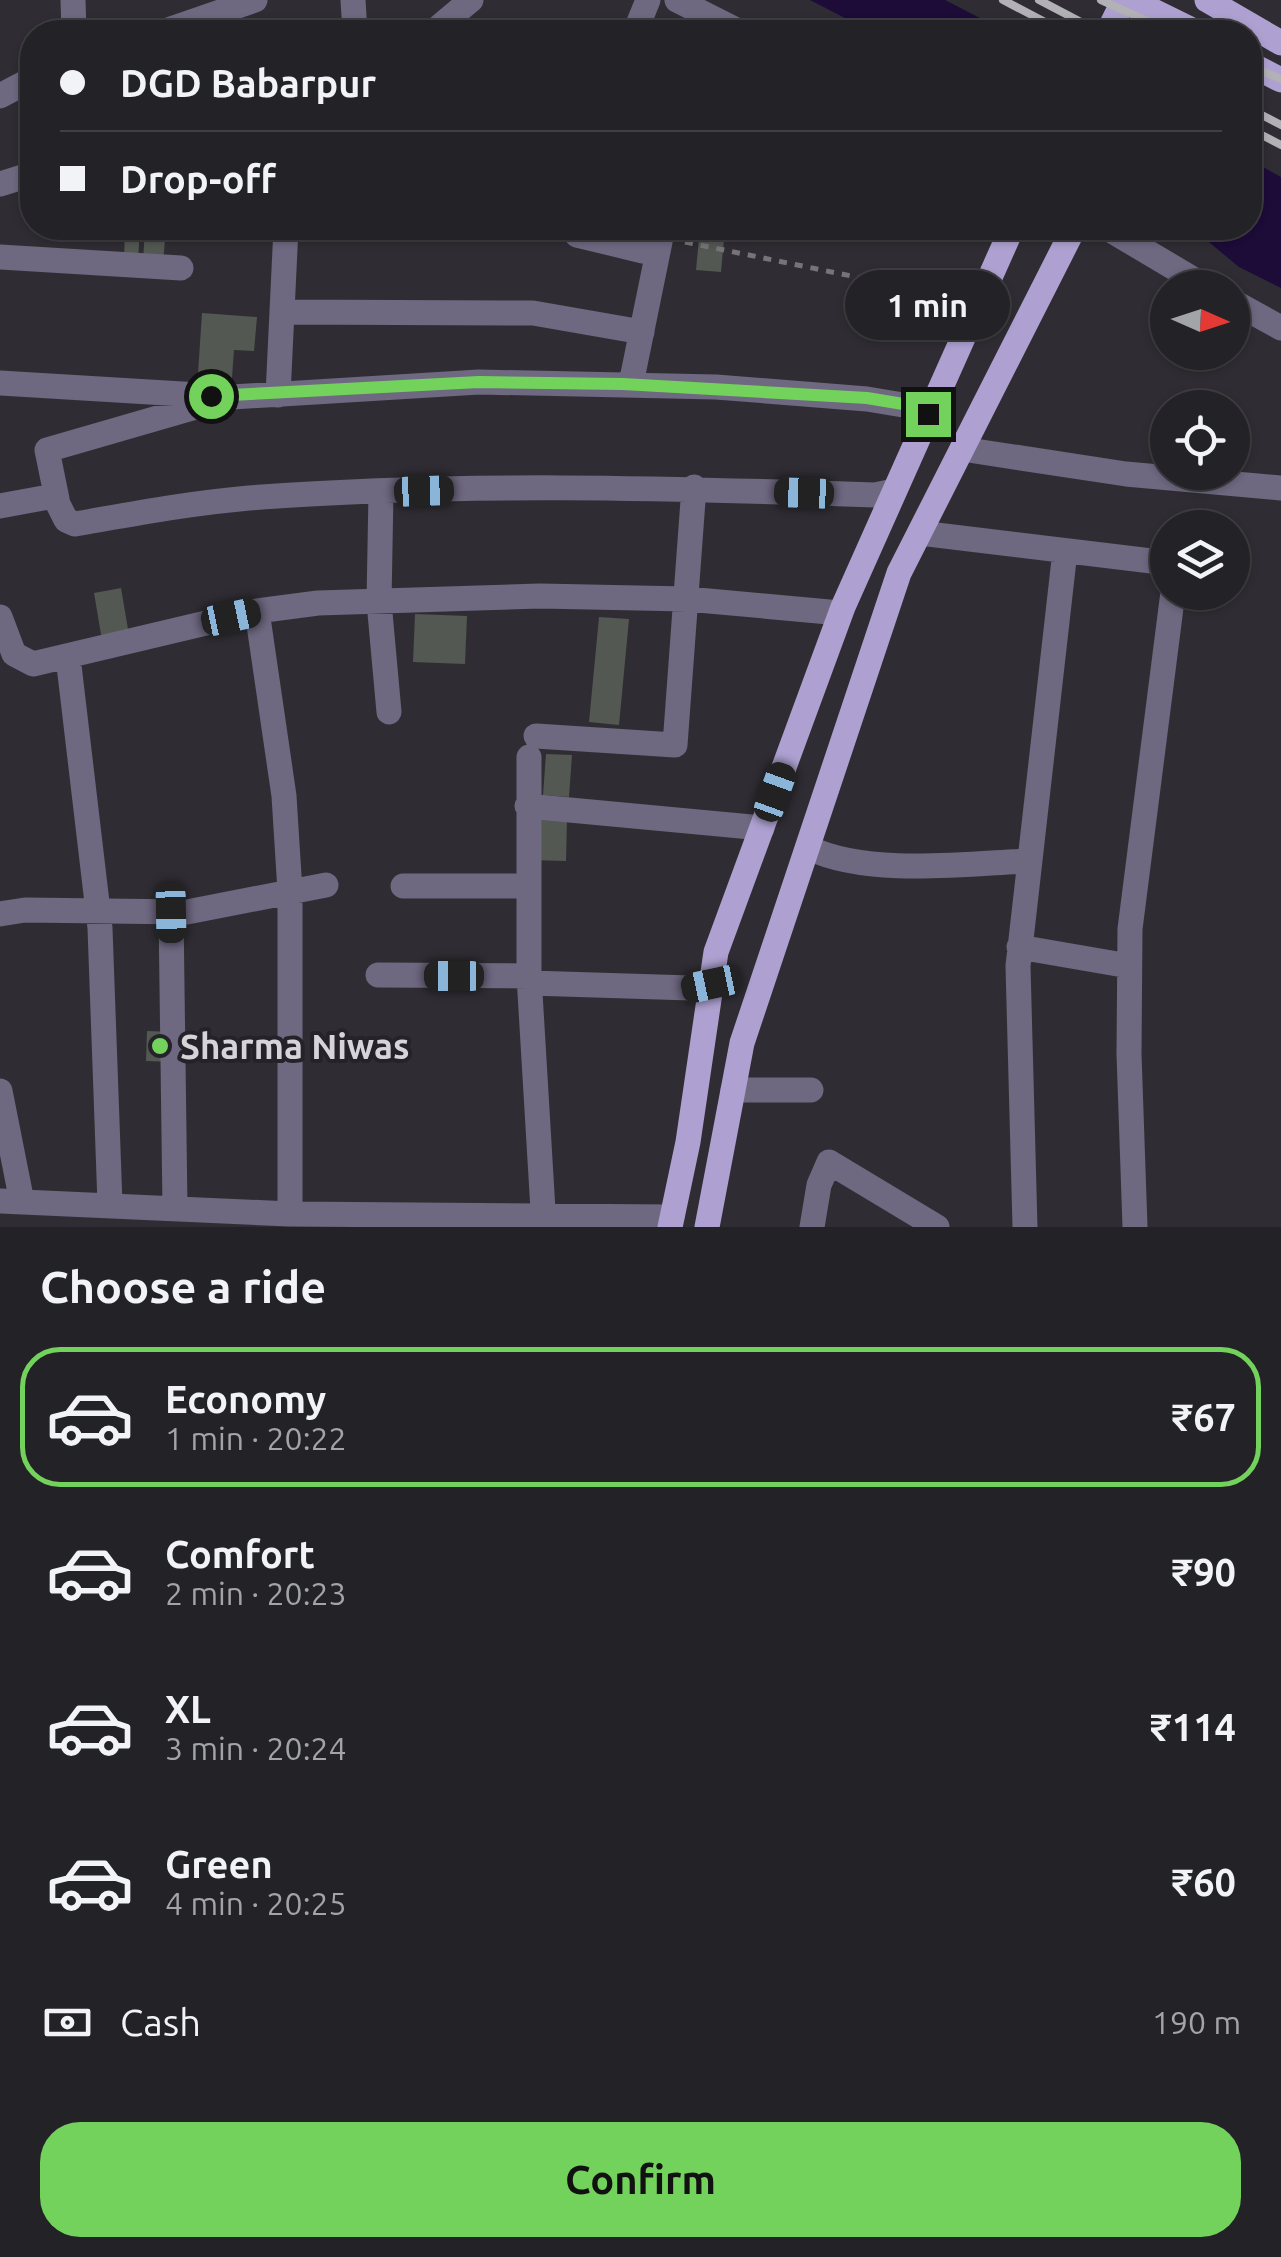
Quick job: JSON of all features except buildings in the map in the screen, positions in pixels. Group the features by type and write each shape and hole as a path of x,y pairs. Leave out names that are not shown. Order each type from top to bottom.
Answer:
{"main road":[{"path":"1128,0 1168,20"},
{"path":"1206,0 1241,20"},
{"path":"671,1222 688,1142 716,952 840,613 1007,240"},
{"path":"707,1227 742,1042 900,573 1068,240"}],"street":[{"path":"187,20 214,7 255,0"},
{"path":"447,20 471,0"},
{"path":"677,0 716,20"},
{"path":"0,118 1,95"},
{"path":"278,395 285,240"},
{"path":"606,240 649,252 657,240"},
{"path":"632,384 660,240"},
{"path":"1127,240 1178,270"},
{"path":"0,257 181,268"},
{"path":"1250,311 1281,328"},
{"path":"282,312 534,313 642,332"},
{"path":"0,384 232,397 479,382 632,384 867,398 915,406 928,414"},
{"path":"232,397 47,450 57,499 66,520 76,524 249,498 380,492 694,486 875,495 894,491"},
{"path":"962,449 1126,474 1281,488"},
{"path":"544,1222 527,886 527,806 533,747 675,746 694,486"},
{"path":"380,492 380,602 389,712"},
{"path":"0,506 57,499"},
{"path":"920,532 1150,561"},
{"path":"1025,1227 1020,947 1064,551"},
{"path":"0,617 14,654 22,662 68,656 257,611 380,602 540,596 687,599 840,613"},
{"path":"1135,1227 1129,966 1171,610"},
{"path":"257,611 284,796 290,891 273,1218"},
{"path":"68,656 98,910 123,1212"},
{"path":"527,806 762,828"},
{"path":"809,848 860,861 936,865 1027,861"},
{"path":"0,914 98,910 171,913 326,885"},
{"path":"403,886 527,886"},
{"path":"171,913 175,1208"},
{"path":"1020,947 1129,966"},
{"path":"378,975 690,988 711,984"},
{"path":"733,1090 810,1090"},
{"path":"0,1091 11,1202 123,1212 175,1208 209,1218 671,1222"},
{"path":"812,1227 818,1184 828,1162 937,1227"}],"path":[{"path":"698,240 967,299"}],"shaded area":[{"path":"810,0 945,0 984,20 849,20"},
{"path":"1262,167 1281,177 1281,288 1245,270 1206,240 1262,240"}],"railway":[{"path":"1003,0 1041,20"},
{"path":"1039,0 1077,20"},
{"path":"1101,0 1145,20"},
{"path":"1262,71 1281,79"},
{"path":"1262,115 1281,125"},
{"path":"1262,135 1281,145"}],"place":[{"name":"Sharma Niwas","path":"160,1046"}],"route":[{"path":"211,396 479,382 716,386 867,398 915,406 928,414"}]}
